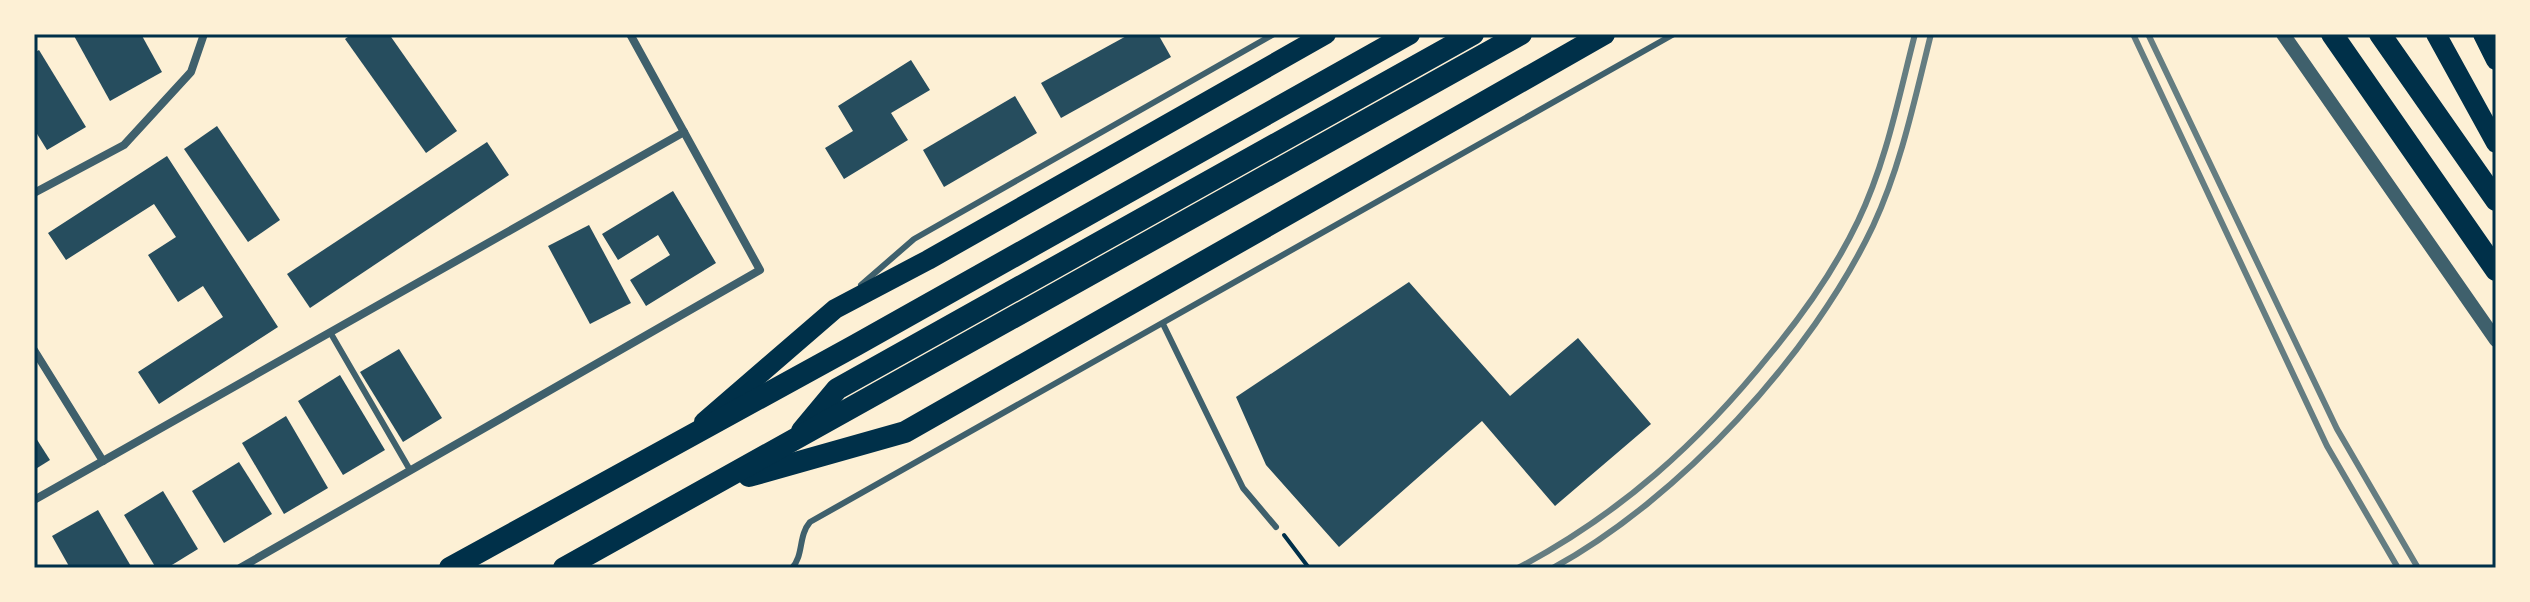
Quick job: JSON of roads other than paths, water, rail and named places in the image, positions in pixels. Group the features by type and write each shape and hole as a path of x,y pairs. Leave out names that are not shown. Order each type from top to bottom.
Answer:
{"highway":[{"path":"450,568 1409,34"},
{"path":"793,442 837,389 1473,34"},
{"path":"564,568 1521,34"},
{"path":"710,488 905,432 1604,34"},
{"path":"2332,34 2496,270"},
{"path":"2380,34 2496,200"}],"main road":[{"path":"685,439 835,309 928,260 1326,34"},
{"path":"2436,34 2496,143"},
{"path":"2483,34 2496,60"}],"street":[{"path":"34,193 124,145 191,72 204,34"},
{"path":"240,568 760,270 630,34"},
{"path":"2283,34 2496,340"},
{"path":"34,500 684,132"},
{"path":"34,350 103,461"}],"lane":[{"path":"835,309 914,239 1274,34"},
{"path":"792,568 800,553 804,530 810,522 1674,34"},
{"path":"1163,324 1243,488 1276,527"},
{"path":"330,332 410,470"}],"railway":[{"path":"1518,568 1590,524 1656,474 1744,386 1796,322 1839,256 1868,199 1891,129 1915,34"},
{"path":"1553,568 1648,504 1694,463 1778,373 1815,324 1847,275 1883,203 1906,132 1931,34"},
{"path":"2133,34 2327,446 2398,568"},
{"path":"2148,34 2337,429 2418,568"}]}
